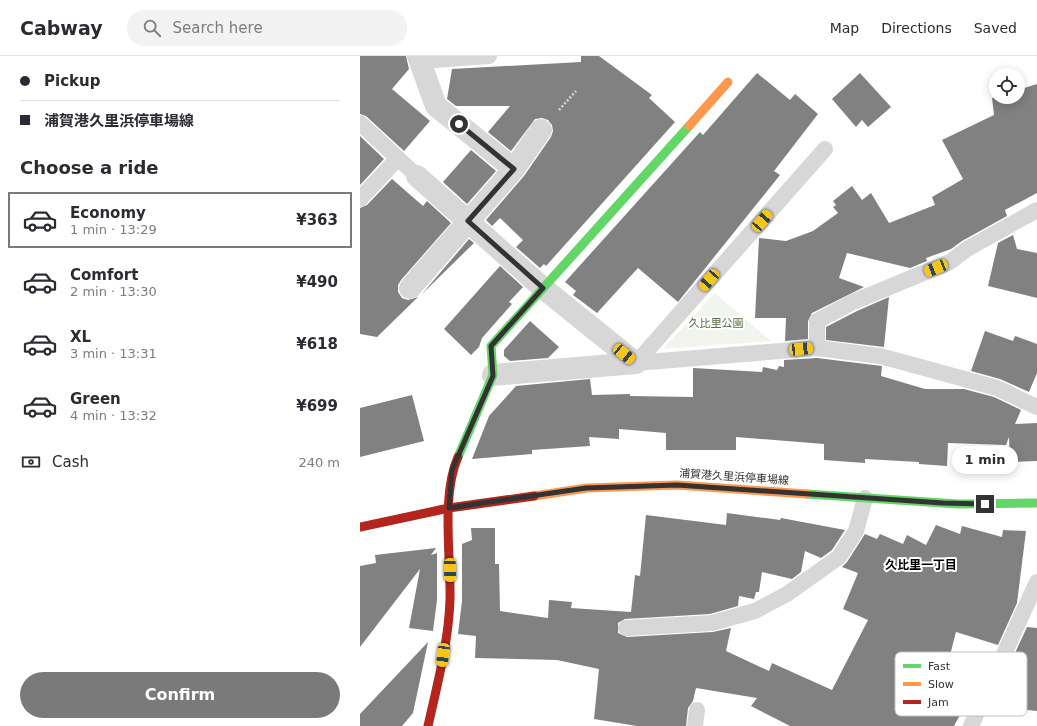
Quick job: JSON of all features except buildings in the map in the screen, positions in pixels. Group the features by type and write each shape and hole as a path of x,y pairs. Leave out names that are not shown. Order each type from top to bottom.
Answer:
{"street":[{"path":"419,58 436,106 514,169"},
{"path":"428,726 441,668 450,601 449,508 452,470 493,376 491,346 728,82"},
{"path":"410,288 514,169 541,130"},
{"path":"417,176 543,288 636,363"},
{"path":"493,376 636,363"},
{"name":"浦賀港久里浜停車場線","path":"360,527 449,508 586,488 677,485 958,504 1037,503"}],"lane":[{"path":"419,58 489,56"},
{"path":"360,123 417,176"},
{"path":"636,363 825,149"},
{"path":"360,199 398,158"},
{"path":"817,348 817,321 853,302 950,262 967,249 1037,210"},
{"path":"636,363 817,348 880,356 997,388 1037,407"},
{"path":"626,628 712,623 755,611 774,601 839,557 856,531 865,498"},
{"path":"1005,652 1037,582"},
{"path":"971,726 976,716"}],"green space":[{"name":"久比里公園","path":"715,293 771,341 663,349"}],"traffic: fast":[{"path":"458,457 493,375 491,346 689,126"},
{"path":"807,494 958,504 1037,503"}],"traffic: slow":[{"path":"689,126 728,82"},
{"path":"534,496 587,488 677,485 807,494"}],"traffic: jam":[{"path":"428,726 442,663 449,615 450,582 448,508 453,472 458,457"},
{"path":"360,527 449,508 534,496"}],"district":[{"name":"久比里一丁目","path":"921,565"}],"route":[{"path":"459,124 514,169 468,221 543,288 491,346 493,376 452,470 449,508 586,488 677,485 958,504 985,504"}]}
